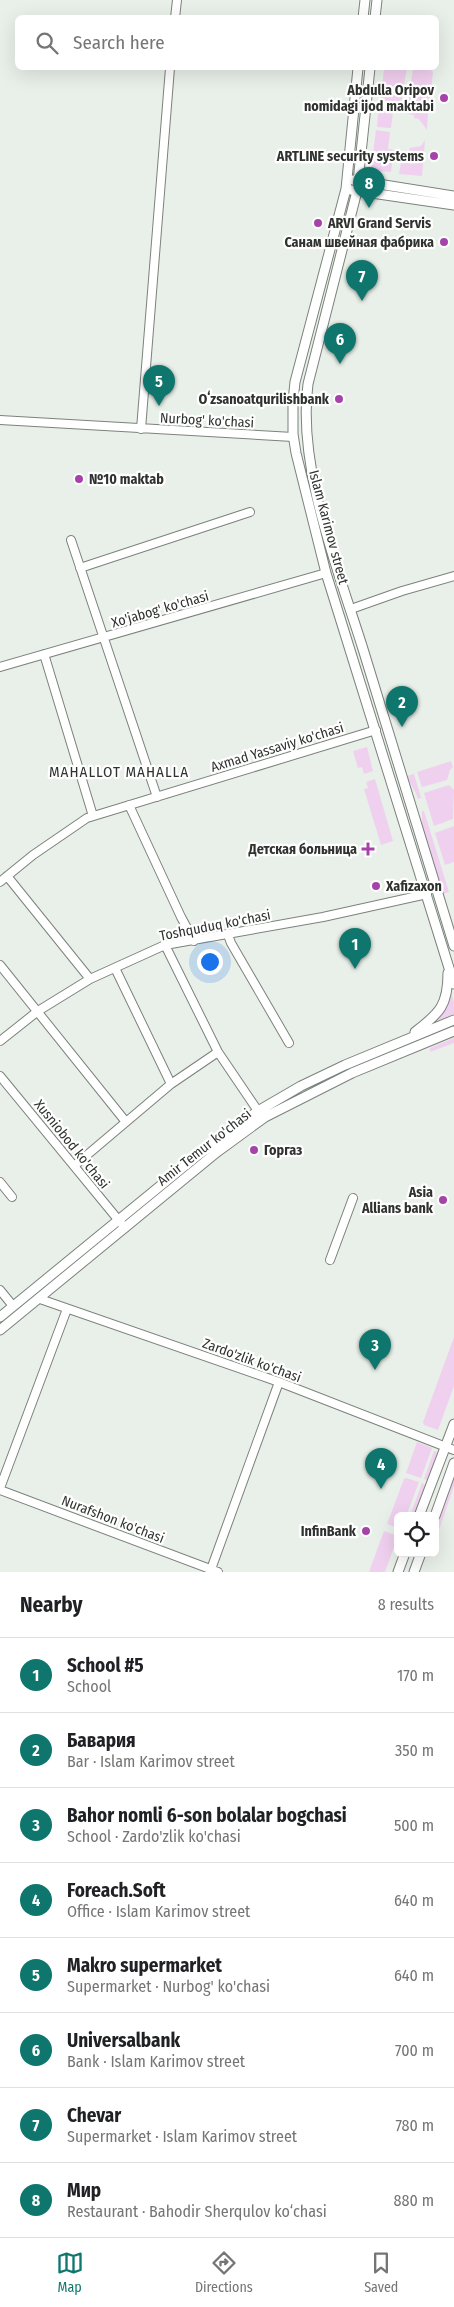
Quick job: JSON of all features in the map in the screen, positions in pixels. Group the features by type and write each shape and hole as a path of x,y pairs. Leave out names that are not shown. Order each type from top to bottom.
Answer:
{"main road":[{"path":"363,15 364,0"},
{"path":"375,15 377,0"},
{"name":"Islam Karimov street","path":"358,70 347,184 295,382 293,436 316,539 454,984"},
{"name":"Islam Karimov street","path":"370,70 358,186 308,384 305,409 306,437 328,536 454,946"},
{"path":"347,184 454,205"},
{"path":"358,186 454,196"},
{"path":"316,539 324,541 328,536"},
{"path":"406,1039 431,1020 444,1004 447,994 448,965"},
{"name":"Amir Temur ko'chasi","path":"0,1330 40,1298 198,1155 258,1110 301,1086 406,1039 454,1020"},
{"name":"Amir Temur ko'chasi","path":"0,1317 216,1152 265,1117 352,1074 454,1031"},
{"path":"421,1512 450,1448 454,1424"},
{"path":"436,1512 454,1463"},
{"path":"398,1572 404,1557"},
{"path":"414,1572 420,1557"}],"street":[{"path":"175,15 177,0"},
{"path":"141,429 170,70"},
{"name":"Nurbog' ko'chasi","path":"0,420 293,436"},
{"path":"80,568 250,512"},
{"path":"71,540 157,797"},
{"name":"Xo'jabog' ko'chasi","path":"0,667 326,573"},
{"path":"351,609 402,590 454,576"},
{"path":"44,654 94,816"},
{"name":"Axmad Yassaviy ko'chasi","path":"0,882 33,855 94,816 376,730"},
{"path":"129,804 194,941"},
{"path":"7,876 90,979"},
{"name":"Toshquduq ko'chasi","path":"0,1041 38,1011 90,979 166,946 323,917 427,894"},
{"path":"228,935 289,1043"},
{"path":"166,946 218,1052 258,1110"},
{"path":"0,964 126,1122"},
{"path":"115,968 171,1084"},
{"path":"74,1166 171,1084 218,1052"},
{"name":"Xusniobod ko'chasi","path":"0,1076 122,1225"},
{"path":"0,1182 12,1198"},
{"path":"330,1260 353,1198"},
{"path":"0,1290 13,1306"},
{"name":"Zardo'zlik ko'chasi","path":"40,1298 279,1382 450,1448"},
{"path":"0,1489 68,1309"},
{"path":"213,1571 279,1382"},
{"name":"Nurafshon ko'chasi","path":"0,1489 213,1571"}],"shaded area":[{"path":"384,70 407,70 401,103 381,100"},
{"path":"413,70 432,70 429,106 408,104"},
{"path":"379,104 400,107 400,112 393,112 391,128 377,127"},
{"path":"408,108 428,110 427,130 419,119 414,118 414,115 407,114"},
{"path":"376,130 390,132 388,149 394,150 391,172 371,170"},
{"path":"425,140 422,176 399,174 403,151 409,151 410,148 421,146"},
{"path":"367,747 373,771 364,774 362,767 358,768 353,751"},
{"path":"451,761 453,767 447,780 422,787 417,772"},
{"path":"414,774 421,798 418,799 407,776"},
{"path":"375,779 393,841 381,845 364,789 368,788 366,782"},
{"path":"449,785 454,790 453,819 434,826 424,793"},
{"path":"422,811 424,811 449,892 443,894 422,825"},
{"path":"454,826 454,862 445,865 435,833"},
{"path":"450,989 454,1002 454,1014 434,1022 447,1007"},
{"path":"454,1038 454,1043 430,1052 430,1048"},
{"path":"454,1337 454,1386 438,1430 424,1425 423,1422"},
{"path":"417,1442 432,1448 421,1478 406,1473"},
{"path":"434,1451 437,1452 427,1480 424,1479"},
{"path":"404,1479 419,1482 408,1512 394,1512 394,1527 387,1524"},
{"path":"454,1479 454,1486 439,1530 439,1519"},
{"path":"422,1483 425,1485 415,1512 411,1512"},
{"path":"384,1531 394,1535 394,1547 385,1572 369,1572"}],"place":[{"name":"Abdulla Oripov nomidagi ijod maktabi","path":"444,98"},
{"name":"ARTLINE security systems","path":"434,156"},
{"name":"Мир","path":"369,208"},
{"name":"ARVI Grand Servis","path":"318,223"},
{"name":"Санам швейная фабрика","path":"444,242"},
{"name":"Chevar","path":"362,301"},
{"name":"Universalbank","path":"340,364"},
{"name":"Oʻzsanoatqurilishbank","path":"339,399"},
{"name":"Makro supermarket","path":"159,406"},
{"name":"№10 maktab","path":"79,479"},
{"name":"Бавария","path":"402,727"},
{"name":"Детская больница","path":"368,849"},
{"name":"Xafizaxon","path":"376,886"},
{"name":"School #5","path":"355,969"},
{"name":"Горгаз","path":"254,1150"},
{"name":"Asia Allians bank","path":"443,1200"},
{"name":"Bahor nomli 6-son bolalar bogchasi","path":"375,1370"},
{"name":"Foreach.Soft","path":"381,1489"},
{"name":"InfinBank","path":"366,1531"}],"district":[{"name":"MAHALLOT MAHALLA","path":"119,772"}]}
